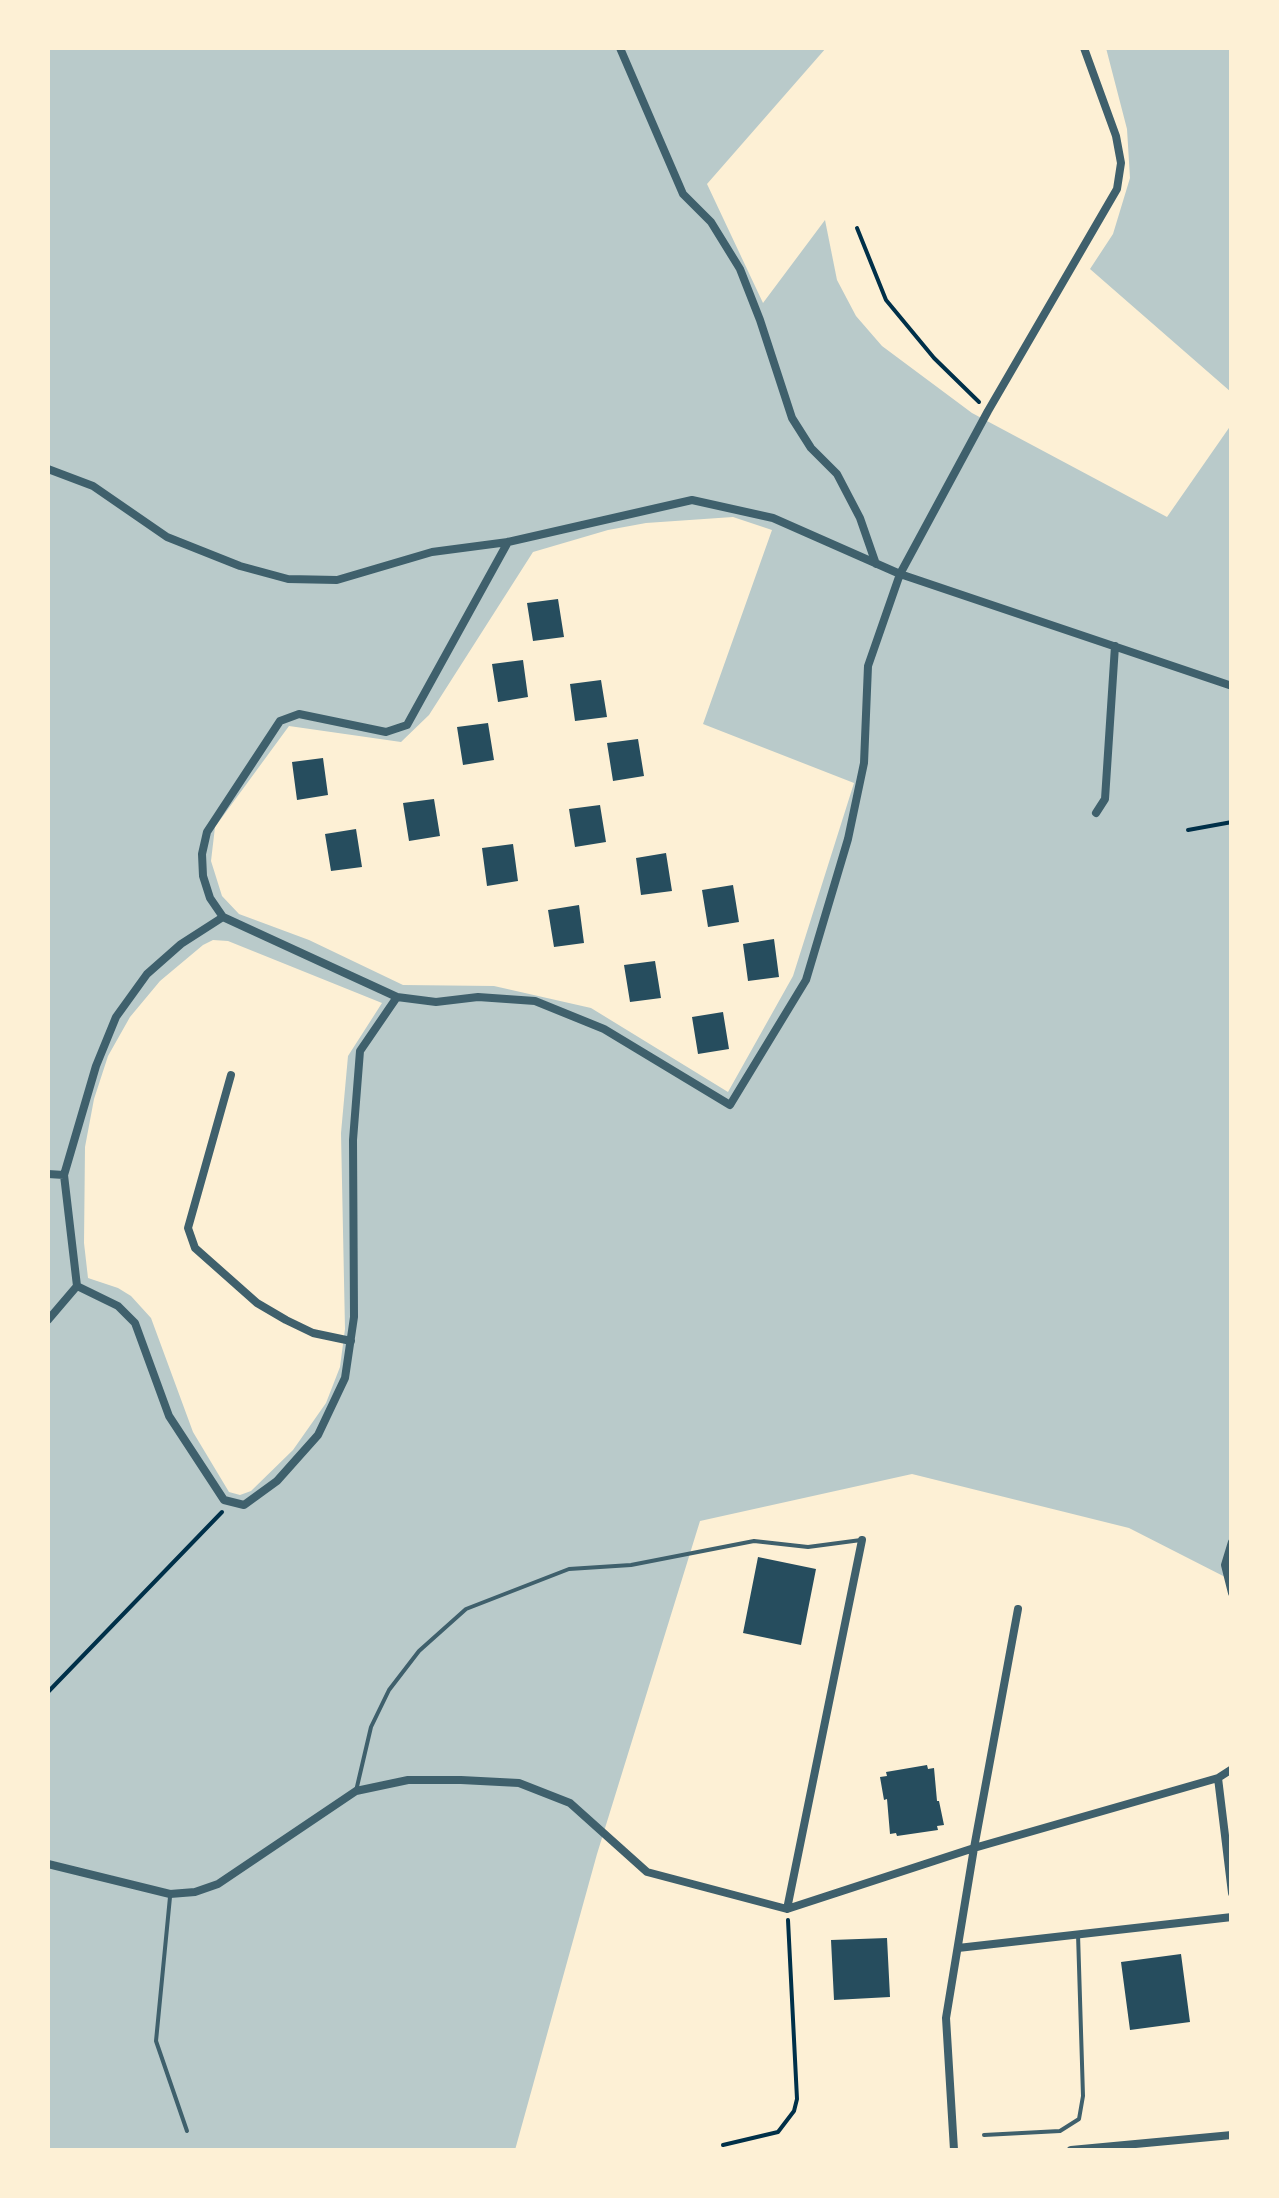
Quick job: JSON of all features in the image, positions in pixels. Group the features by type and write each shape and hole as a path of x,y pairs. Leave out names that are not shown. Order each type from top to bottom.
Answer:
{"street":[{"path":"620,48 683,194 711,222 740,269 792,418 811,448 838,474 880,566"},
{"path":"508,542 407,725 386,732 300,714 280,722 207,832 202,854 210,898 223,917 397,997 436,1002 478,996 535,1001 604,1029 730,1105 806,980 848,839 860,782 868,666 900,574 988,411 1116,189 1120,162 1116,136 1084,48"},
{"path":"48,469 93,486 167,537 288,580 337,580 432,552 508,542 692,500 773,518 900,574 1232,686"},
{"path":"1096,813 1105,799 1116,646"},
{"path":"48,1320 77,1286 64,1175 96,1066 116,1016 147,974 181,944 223,917"},
{"path":"77,1286 118,1306 135,1323 169,1416 224,1500 244,1505 262,1494 318,1435 345,1378 354,1317 352,1140 360,1051 397,997"},
{"path":"231,1075 188,1228 195,1248 258,1303 286,1320 313,1333 351,1340"},
{"path":"48,1174 64,1175"},
{"path":"788,1909 862,1540"},
{"path":"1232,1542 1225,1565 1232,1592"},
{"path":"954,2150 946,2018 1018,1609"},
{"path":"48,1864 170,1894 195,1892 218,1884 356,1791 408,1780 519,1783 570,1803 648,1872 788,1909 974,1848 1218,1778 1232,1769"},
{"path":"1218,1778 1232,1894"},
{"path":"958,1948 1232,1917"},
{"path":"1071,2150 1232,2135"}],"lane":[{"path":"356,1791 371,1727 390,1690 419,1651 466,1609 569,1569 632,1565 754,1541 808,1547 862,1540"},
{"path":"170,1894 156,2041 187,2131"},
{"path":"984,2136 1060,2132 1079,2118 1083,2096 1078,1934"}],"path":[{"path":"858,228 886,300 934,358 988,411"},
{"path":"1188,830 1232,822"},
{"path":"48,1692 230,1504"},
{"path":"723,2145 778,2132 794,2111 797,2098 788,1909"}],"shaded area":[{"path":"48,48 826,48 707,184 763,303 825,220 837,280 856,316 882,346 972,413 1167,517 1231,425 1231,1580 1129,1528 912,1474 700,1521 597,1854 515,2150 48,2150","holes":["733,517 772,530 703,724 854,783 793,976 728,1092 591,1008 494,986 403,985 309,940 239,914 222,896 211,861 215,827 289,726 401,742 429,715 533,552 646,523","213,940 228,941 382,1003 348,1056 341,1133 345,1329 340,1367 326,1403 293,1450 251,1491 240,1495 229,1492 193,1432 151,1318 131,1296 88,1278 84,1243 85,1147 94,1099 108,1056 130,1017 160,981"]},
{"path":"1106,48 1231,48 1231,392 1090,269 1113,234 1130,178 1127,129"}],"building":[{"path":"558,599 564,637 533,641 527,603"},
{"path":"523,660 528,697 498,702 492,664"},
{"path":"601,680 607,717 575,721 570,684"},
{"path":"488,723 494,760 463,765 457,727"},
{"path":"638,739 644,776 613,781 607,743"},
{"path":"323,758 328,795 297,800 292,762"},
{"path":"434,799 440,836 409,841 403,803"},
{"path":"600,805 606,842 575,847 569,809"},
{"path":"356,829 362,867 331,871 325,834"},
{"path":"513,844 518,881 487,886 482,848"},
{"path":"666,853 672,891 641,895 636,858"},
{"path":"733,885 739,922 708,927 702,890"},
{"path":"579,905 584,943 554,947 548,910"},
{"path":"774,939 779,977 748,981 743,944"},
{"path":"655,961 661,998 630,1002 624,965"},
{"path":"723,1012 729,1049 698,1054 692,1017"},
{"path":"758,1557 816,1569 801,1645 743,1633"},
{"path":"927,1765 928,1769 934,1768 944,1825 937,1826 938,1830 890,1834 887,1799 884,1800 880,1777 887,1776 886,1772"},
{"path":"887,1938 890,1997 834,2000 831,1940"},
{"path":"1181,1954 1190,2022 1130,2030 1121,1962"}]}
